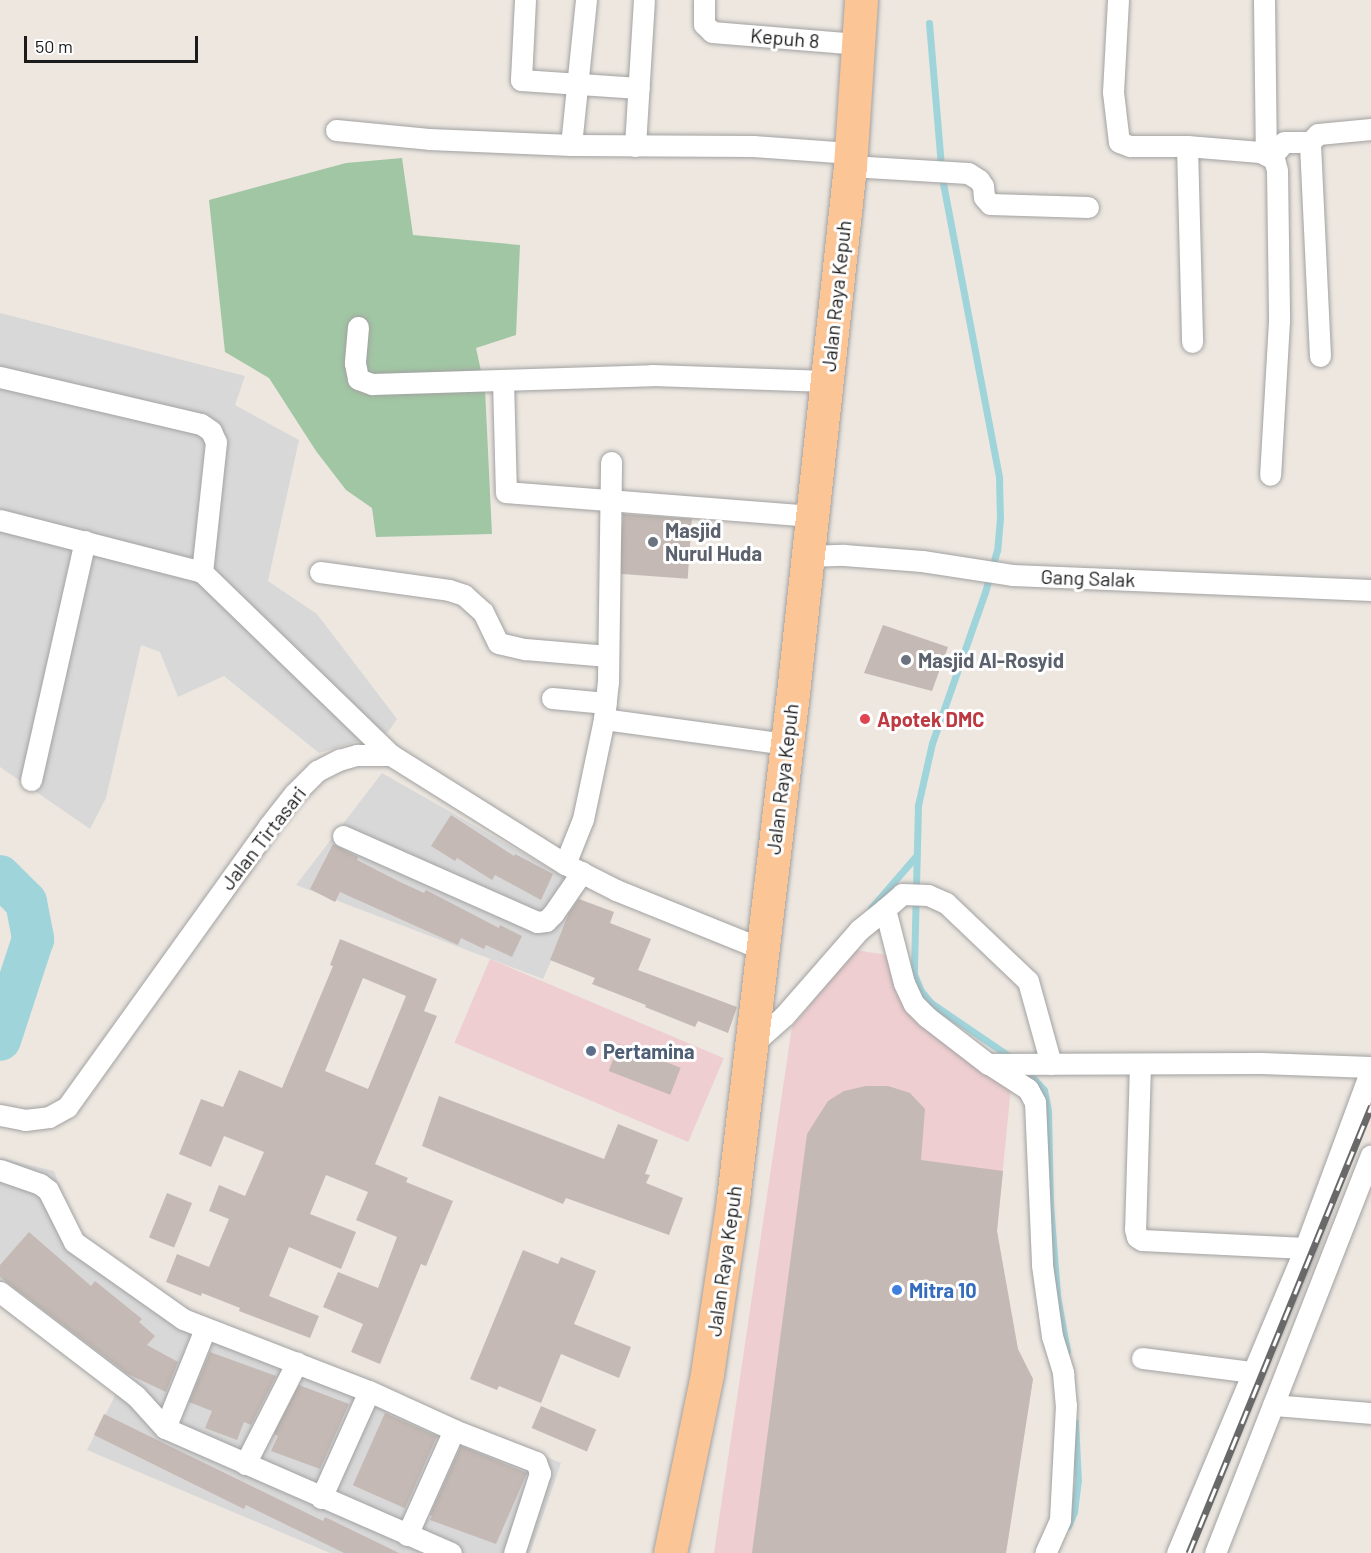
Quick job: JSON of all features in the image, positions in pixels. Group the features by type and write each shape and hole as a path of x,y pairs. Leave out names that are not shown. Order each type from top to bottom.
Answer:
{"main road":[{"name":"Jalan Raya Kepuh","path":"670,1553 692,1453 722,1287 787,744 827,381 850,159 861,0"}],"street":[{"path":"525,0 521,80 639,88"},
{"path":"571,145 586,0"},
{"path":"635,146 644,0"},
{"name":"Kepuh 8","path":"704,0 704,24 712,32 857,44"},
{"path":"1118,0 1113,92 1119,142 1130,146 1187,146 1269,154 1284,142 1310,142 1318,134 1371,129"},
{"path":"1264,0 1269,154 1277,170 1280,321 1270,475"},
{"path":"336,130 429,139 571,145 753,146 927,170 968,173 979,180 983,186 984,197 990,204 1088,207"},
{"path":"1310,142 1320,356"},
{"path":"1187,146 1192,342"},
{"path":"358,327 355,363 358,379 372,384 652,375 827,381"},
{"path":"0,376 201,424 212,430 216,442 202,572"},
{"path":"504,380 506,492 610,498 811,516"},
{"path":"343,836 537,922 546,921 553,914 573,868 605,711 611,462"},
{"path":"0,520 202,572 391,755 573,868 616,890 762,949"},
{"path":"31,780 85,541"},
{"name":"Gang Salak","path":"806,556 877,557 1012,575 1371,590"},
{"path":"320,572 449,590 464,595 483,612 498,643 525,649 608,656"},
{"path":"552,698 605,711 787,744"},
{"name":"Jalan Tirtasari","path":"1,1115 25,1120 49,1117 67,1107 268,827 317,771 339,760 357,755 391,755"},
{"path":"751,1045 784,1016 859,930 896,898 906,894 928,895 946,903 1028,981 1045,1064"},
{"path":"885,909 904,983 914,1004 927,1017 988,1064 1028,1089 1035,1102 1042,1265 1052,1336 1063,1373 1066,1406 1060,1520 1045,1553"},
{"path":"988,1064 1312,1063 1371,1068 1305,1248 1178,1553"},
{"path":"1140,1064 1135,1229 1137,1237 1142,1240 1305,1248"},
{"path":"1215,1553 1371,1155"},
{"path":"0,1170 40,1184 48,1190 74,1242 183,1319 369,1391 538,1465 540,1473 514,1553"},
{"path":"0,1292 136,1396 165,1428 451,1553"},
{"path":"165,1428 205,1329"},
{"path":"1142,1358 1252,1372"},
{"path":"245,1464 297,1362"},
{"path":"321,1498 369,1391"},
{"path":"1273,1405 1371,1413"},
{"path":"407,1535 454,1430"}],"shaded area":[{"path":"0,313 245,376 235,405 299,440 268,581 317,614 397,719 388,732 319,753 224,676 178,697 160,652 141,645 106,798 90,829 0,767"},
{"path":"382,773 584,888 543,979 296,885"},
{"name":"Mitra 10","path":"855,950 887,955 901,1000 929,1032 1011,1086 997,1231 1016,1352 1033,1379 1006,1553 714,1553 792,1027"},
{"name":"Pertamina","path":"490,959 724,1058 688,1142 454,1043"},
{"path":"0,1158 54,1171 79,1238 164,1299 561,1463 530,1553 330,1553 87,1450 119,1388 0,1300"}],"green space":[{"path":"402,158 413,235 520,245 516,335 476,348 485,389 492,534 376,537 372,508 346,490 316,451 269,378 225,352 209,200 346,163"}],"building":[{"name":"Masjid Nurul Huda","path":"623,514 692,519 688,579 619,574"},
{"name":"Masjid Al-Rosyid","path":"883,625 948,647 932,691 864,673"},
{"path":"451,815 514,856 515,854 553,874 541,900 495,875 492,880 457,858 455,861 431,846"},
{"path":"333,844 358,857 357,860 398,881 424,893 426,890 499,928 500,925 522,936 512,957 486,945 484,949 461,938 458,945 340,892 335,902 310,889"},
{"path":"579,899 614,912 610,923 651,939 638,970 737,1007 728,1033 698,1021 695,1027 645,1007 646,1005 592,984 595,978 550,960 569,913"},
{"path":"340,939 437,979 424,1011 437,1016 375,1164 408,1178 406,1182 453,1201 426,1266 421,1264 380,1364 351,1352 363,1324 323,1307 338,1272 378,1288 397,1237 356,1220 368,1192 326,1175 310,1214 356,1232 341,1269 289,1247 269,1296 319,1316 310,1338 239,1311 240,1308 202,1293 201,1296 166,1282 177,1254 209,1267 229,1219 209,1211 219,1185 245,1196 264,1152 224,1136 211,1167 179,1154 201,1099 223,1107 239,1070 282,1088 333,966 330,965","holes":["363,978 406,996 368,1089 325,1071"]},
{"path":"619,1044 681,1068 670,1095 609,1071"},
{"name":"Mitra 10","path":"866,1086 888,1086 910,1093 925,1109 921,1160 1003,1171 997,1231 1018,1349 1033,1379 1006,1553 752,1553 807,1134 828,1101 844,1091"},
{"path":"439,1096 604,1159 618,1124 658,1140 645,1174 650,1175 646,1183 683,1198 669,1235 566,1198 563,1204 422,1146"},
{"path":"167,1193 192,1203 174,1248 149,1238"},
{"path":"29,1232 91,1286 95,1281 142,1319 139,1322 155,1336 147,1345 178,1362 166,1392 128,1374 0,1277 0,1265"},
{"path":"523,1250 558,1264 561,1257 596,1271 574,1324 631,1347 619,1378 561,1354 541,1403 499,1386 497,1390 470,1379"},
{"path":"210,1352 276,1376 251,1425 244,1422 237,1440 205,1428 212,1411 189,1402"},
{"path":"299,1385 349,1404 320,1469 271,1451 278,1436 274,1434"},
{"path":"541,1406 596,1429 587,1452 532,1428"},
{"path":"385,1413 437,1436 405,1508 353,1485"},
{"path":"104,1414 323,1521 325,1517 399,1553 344,1553 246,1505 244,1509 94,1435"},
{"path":"461,1446 527,1473 496,1544 430,1520 432,1516 430,1515"}],"waterway":[{"path":"929,23 942,178 999,478 1000,518 997,550 985,592 932,743 918,805 914,974 921,991 931,1003 1012,1058"},
{"path":"871,908 916,856"},
{"path":"0,876 26,902 33,939 0,1040"},
{"path":"1025,1069 1044,1090 1048,1111 1050,1204 1057,1296 1067,1351"},
{"path":"1068,1526 1074,1512 1078,1481 1075,1422"}],"railway":[{"path":"1189,1553 1371,1106"}],"place":[{"name":"Masjid Nurul Huda","path":"653,542"},
{"name":"Masjid Al-Rosyid","path":"906,660"},
{"name":"Apotek DMC","path":"865,719"},
{"name":"Pertamina","path":"591,1051"},
{"name":"Mitra 10","path":"897,1290"}]}
